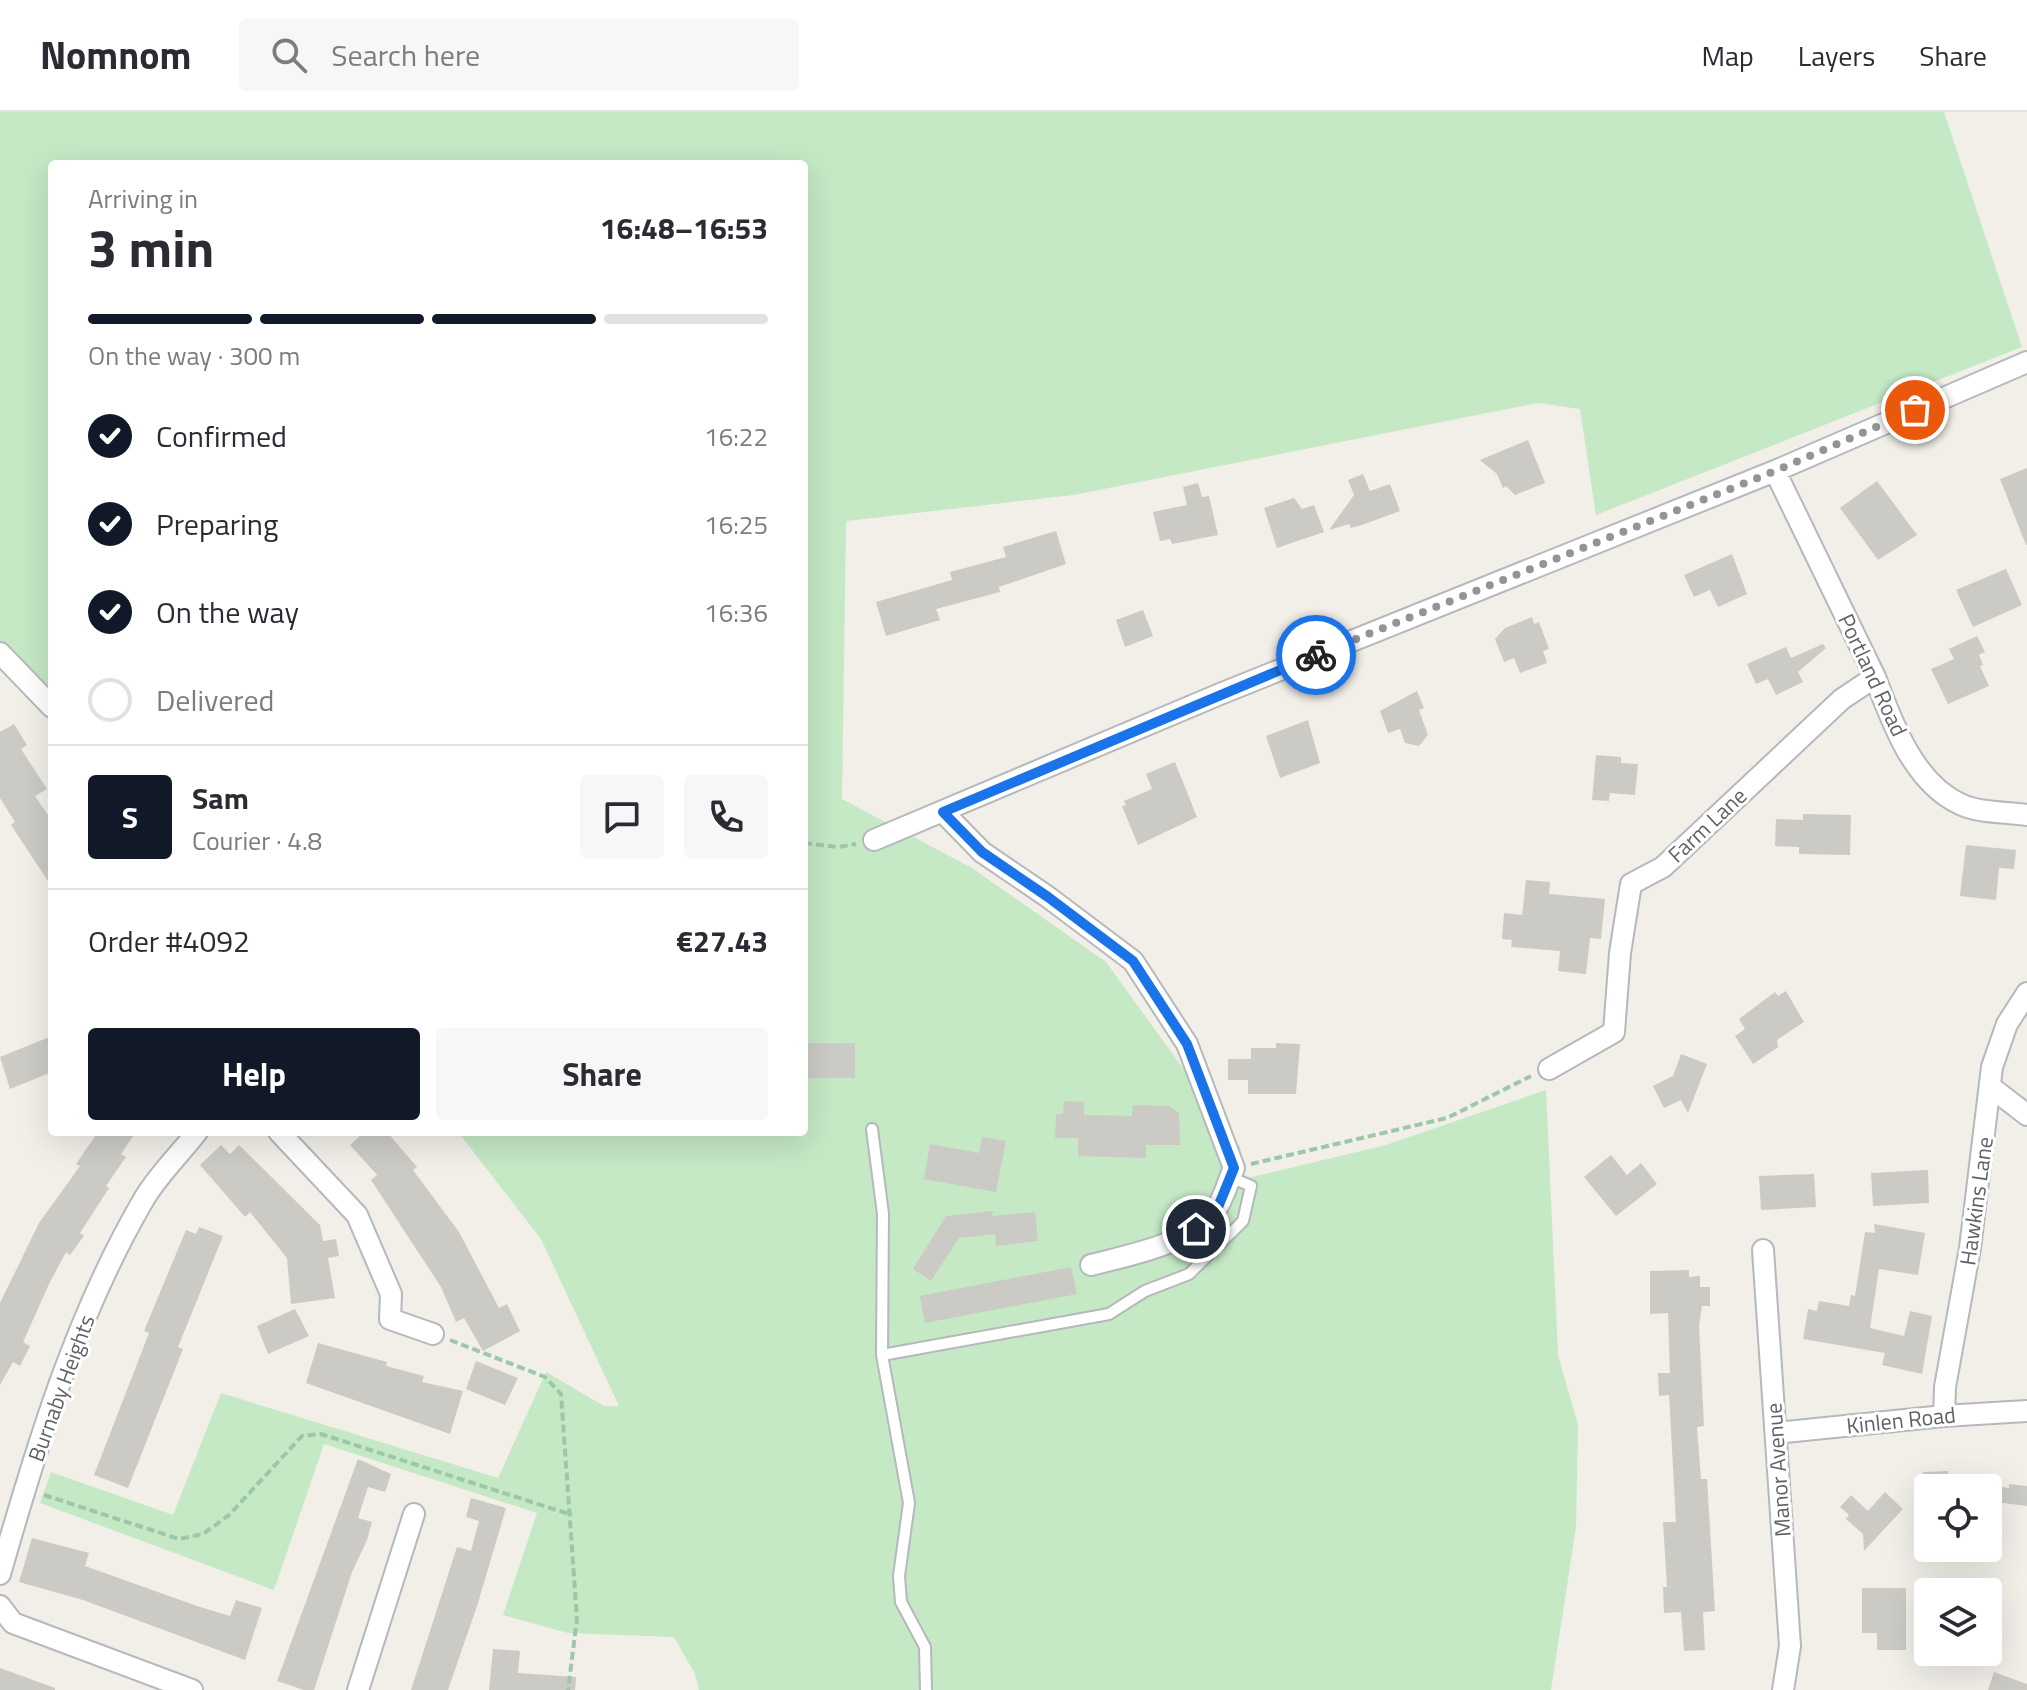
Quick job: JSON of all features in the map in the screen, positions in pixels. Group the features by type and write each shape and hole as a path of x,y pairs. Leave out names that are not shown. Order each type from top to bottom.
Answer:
{"street":[{"path":"874,840 1249,682 1775,471 2027,362"},
{"name":"Portland Road","path":"1775,471 1889,712 1922,774 1961,805 2027,815"},
{"path":"0,653 48,703"},
{"name":"Farm Lane","path":"1549,1069 1614,1032 1620,953 1631,884 1663,867 1842,699 1875,677"},
{"path":"943,812 982,852 1133,961 1187,1044 1232,1172 1218,1207 1196,1229 1150,1250 1091,1265"},
{"name":"Hawkins Lane","path":"1944,1416 1945,1387 1970,1248 1992,1088 1992,1067 2007,1024 2027,993"},
{"path":"1992,1088 2027,1115"},
{"name":"Burnaby Heights","path":"0,1574 24,1488 76,1335 145,1197 194,1136"},
{"path":"283,1136 357,1215 391,1294 390,1319 433,1334"},
{"name":"Manor Avenue","path":"1763,1250 1790,1646 1783,1690"},
{"name":"Kinlen Road","path":"1776,1433 2027,1411"},
{"path":"358,1690 414,1514"},
{"path":"0,1606 13,1623 192,1690"}],"lane":[{"path":"872,1129 883,1214 882,1355 909,1503 899,1576 901,1602 925,1647 926,1690"},
{"path":"882,1355 1109,1314 1145,1291 1189,1274 1243,1221 1251,1186 1232,1172"}],"path":[{"path":"808,843 838,847 874,840"},
{"path":"1232,1172 1447,1118 1549,1069"},
{"path":"433,1334 545,1377 561,1394 577,1619 568,1690"},
{"path":"24,1488 179,1539 191,1537 203,1534 229,1515 302,1436 321,1434 572,1515"}],"green space":[{"path":"0,112 1944,112 2022,347 1596,515 1580,409 1538,403 1073,495 846,521 842,799 972,868 1106,962 1240,1147 1244,1179 1386,1145 1546,1090 1558,1355 1578,1425 1576,1527 1551,1690 699,1690 695,1674 674,1637 568,1633 503,1615 537,1513 324,1444 274,1590 40,1503 51,1472 173,1515 221,1393 498,1478 546,1372 604,1406 619,1406 541,1239 461,1136 808,1136 808,160 48,160 48,687 0,641"}],"building":[{"path":"1528,440 1545,483 1515,495 1506,486 1503,488 1497,474 1480,460"},
{"path":"2027,468 2027,545 2026,545 2000,479"},
{"path":"1363,474 1370,491 1390,484 1400,511 1351,528 1349,524 1329,530 1354,495 1348,480"},
{"path":"1877,481 1917,535 1878,560 1840,508"},
{"path":"1198,483 1202,497 1209,496 1218,535 1172,544 1170,539 1160,541 1153,512 1187,505 1183,487"},
{"path":"1294,498 1302,509 1314,505 1324,532 1277,548 1264,508"},
{"path":"1056,531 1066,564 999,587 1000,592 936,609 940,620 886,636 876,602 952,580 950,572 1006,557 1003,547"},
{"path":"1732,554 1747,594 1718,607 1710,590 1694,597 1684,575"},
{"path":"2006,569 2022,605 1973,627 1956,590"},
{"path":"1143,610 1153,636 1125,647 1116,620"},
{"path":"1532,617 1534,624 1539,622 1549,649 1543,651 1547,663 1520,673 1514,658 1504,662 1495,639 1505,628"},
{"path":"1977,636 1985,652 1979,655 1983,665 1980,666 1989,686 1948,704 1931,669 1954,659 1949,649"},
{"path":"1823,644 1826,648 1798,672 1803,682 1776,695 1768,679 1756,684 1747,664 1786,647 1791,658"},
{"path":"1417,691 1424,708 1419,710 1428,735 1419,746 1405,743 1400,729 1388,733 1380,711"},
{"path":"1308,720 1320,763 1280,778 1266,736"},
{"path":"14,724 27,745 21,749 47,789 35,796 48,815 48,881 11,825 15,822 0,798 0,732"},
{"path":"1596,755 1621,757 1621,763 1638,764 1635,795 1610,793 1609,801 1592,800"},
{"path":"1175,762 1197,817 1138,845 1122,806 1126,805 1124,801 1152,789 1146,774"},
{"path":"1803,814 1851,815 1850,855 1799,854 1799,847 1775,846 1776,819 1803,820"},
{"path":"1966,845 2016,850 2014,869 1999,868 1996,900 1960,896"},
{"path":"1526,880 1550,882 1549,894 1605,899 1601,939 1590,938 1586,974 1558,971 1560,951 1511,947 1512,940 1502,939 1504,913 1522,915"},
{"path":"1786,991 1804,1022 1777,1040 1778,1047 1753,1064 1735,1036 1745,1029 1739,1019 1775,992 1778,996"},
{"path":"48,1038 48,1074 10,1089 0,1057"},
{"path":"808,1043 855,1043 855,1078 808,1078"},
{"path":"1276,1043 1300,1044 1296,1094 1248,1094 1248,1080 1228,1080 1228,1059 1251,1059 1251,1048 1276,1048"},
{"path":"1681,1054 1707,1064 1688,1113 1681,1100 1664,1108 1653,1086 1673,1076"},
{"path":"1064,1101 1084,1102 1084,1115 1132,1116 1133,1105 1169,1106 1179,1113 1180,1145 1146,1145 1146,1158 1078,1156 1078,1138 1055,1138 1056,1114 1063,1114"},
{"path":"95,1136 133,1136 121,1154 126,1157 106,1186 109,1188 80,1233 84,1236 70,1255 66,1252 49,1284 23,1342 30,1346 20,1366 13,1362 0,1385 0,1303 39,1223 80,1166 76,1164"},
{"path":"360,1136 390,1136 417,1167 413,1170 459,1232 499,1308 507,1304 520,1331 483,1351 464,1318 456,1322 441,1287 371,1180 377,1175 350,1145"},
{"path":"982,1137 1006,1141 996,1192 924,1179 930,1144 979,1153"},
{"path":"221,1145 230,1154 239,1145 320,1225 323,1241 336,1239 339,1256 328,1258 335,1298 291,1304 287,1258 250,1212 245,1217 200,1165"},
{"path":"1611,1155 1627,1175 1641,1163 1657,1184 1616,1216 1584,1177"},
{"path":"1928,1170 1929,1203 1873,1206 1871,1173"},
{"path":"1814,1174 1816,1207 1761,1210 1759,1176"},
{"path":"993,1211 992,1216 1035,1212 1038,1241 996,1246 995,1234 959,1238 931,1281 913,1269 946,1216"},
{"path":"1874,1224 1925,1233 1918,1275 1879,1269 1870,1328 1904,1336 1910,1311 1932,1316 1922,1374 1882,1365 1885,1353 1803,1339 1808,1309 1817,1311 1819,1301 1849,1306 1851,1295 1855,1296 1865,1232 1875,1233"},
{"path":"199,1227 223,1236 178,1347 183,1349 128,1488 94,1475 149,1333 144,1331 186,1230 196,1234"},
{"path":"1071,1267 1077,1294 925,1323 920,1296"},
{"path":"1689,1270 1689,1277 1700,1276 1700,1287 1710,1287 1710,1306 1702,1306 1699,1326 1704,1426 1697,1427 1701,1479 1707,1479 1715,1611 1703,1612 1705,1650 1684,1651 1681,1612 1664,1613 1663,1587 1667,1587 1663,1522 1676,1522 1669,1395 1659,1396 1658,1373 1670,1373 1668,1313 1650,1314 1650,1271"},
{"path":"295,1309 309,1336 268,1354 257,1326"},
{"path":"318,1343 387,1362 386,1366 424,1376 422,1382 463,1391 450,1434 306,1383"},
{"path":"476,1361 518,1378 505,1405 466,1389"},
{"path":"358,1459 391,1474 385,1492 368,1487 358,1518 372,1522 367,1540 352,1572 314,1690 304,1690 277,1681"},
{"path":"1948,1471 1948,1474 1923,1474"},
{"path":"2009,1484 2027,1486 2027,1506 2002,1503 2002,1487 2009,1488"},
{"path":"1885,1492 1903,1509 1864,1551 1863,1534 1846,1519 1849,1515 1840,1507 1851,1495 1868,1511"},
{"path":"471,1498 506,1508 478,1603 448,1690 411,1690 457,1547 471,1551 479,1521 466,1517"},
{"path":"32,1538 89,1553 85,1566 197,1606 230,1616 236,1600 262,1608 245,1660 83,1600 19,1582"},
{"path":"1862,1588 1906,1588 1906,1650 1877,1650 1877,1633 1862,1633"},
{"path":"493,1649 520,1651 518,1673 576,1677 575,1690 489,1690"},
{"path":"0,1668 55,1688 55,1690 0,1690"},
{"path":"1994,1672 2027,1684 2027,1690 1988,1690"}],"way so far":[{"path":"1316,655 1775,471 1915,410"}],"route":[{"path":"1196,1229 1218,1207 1234,1168 1187,1044 1133,961 982,852 943,812 1316,655"}]}
